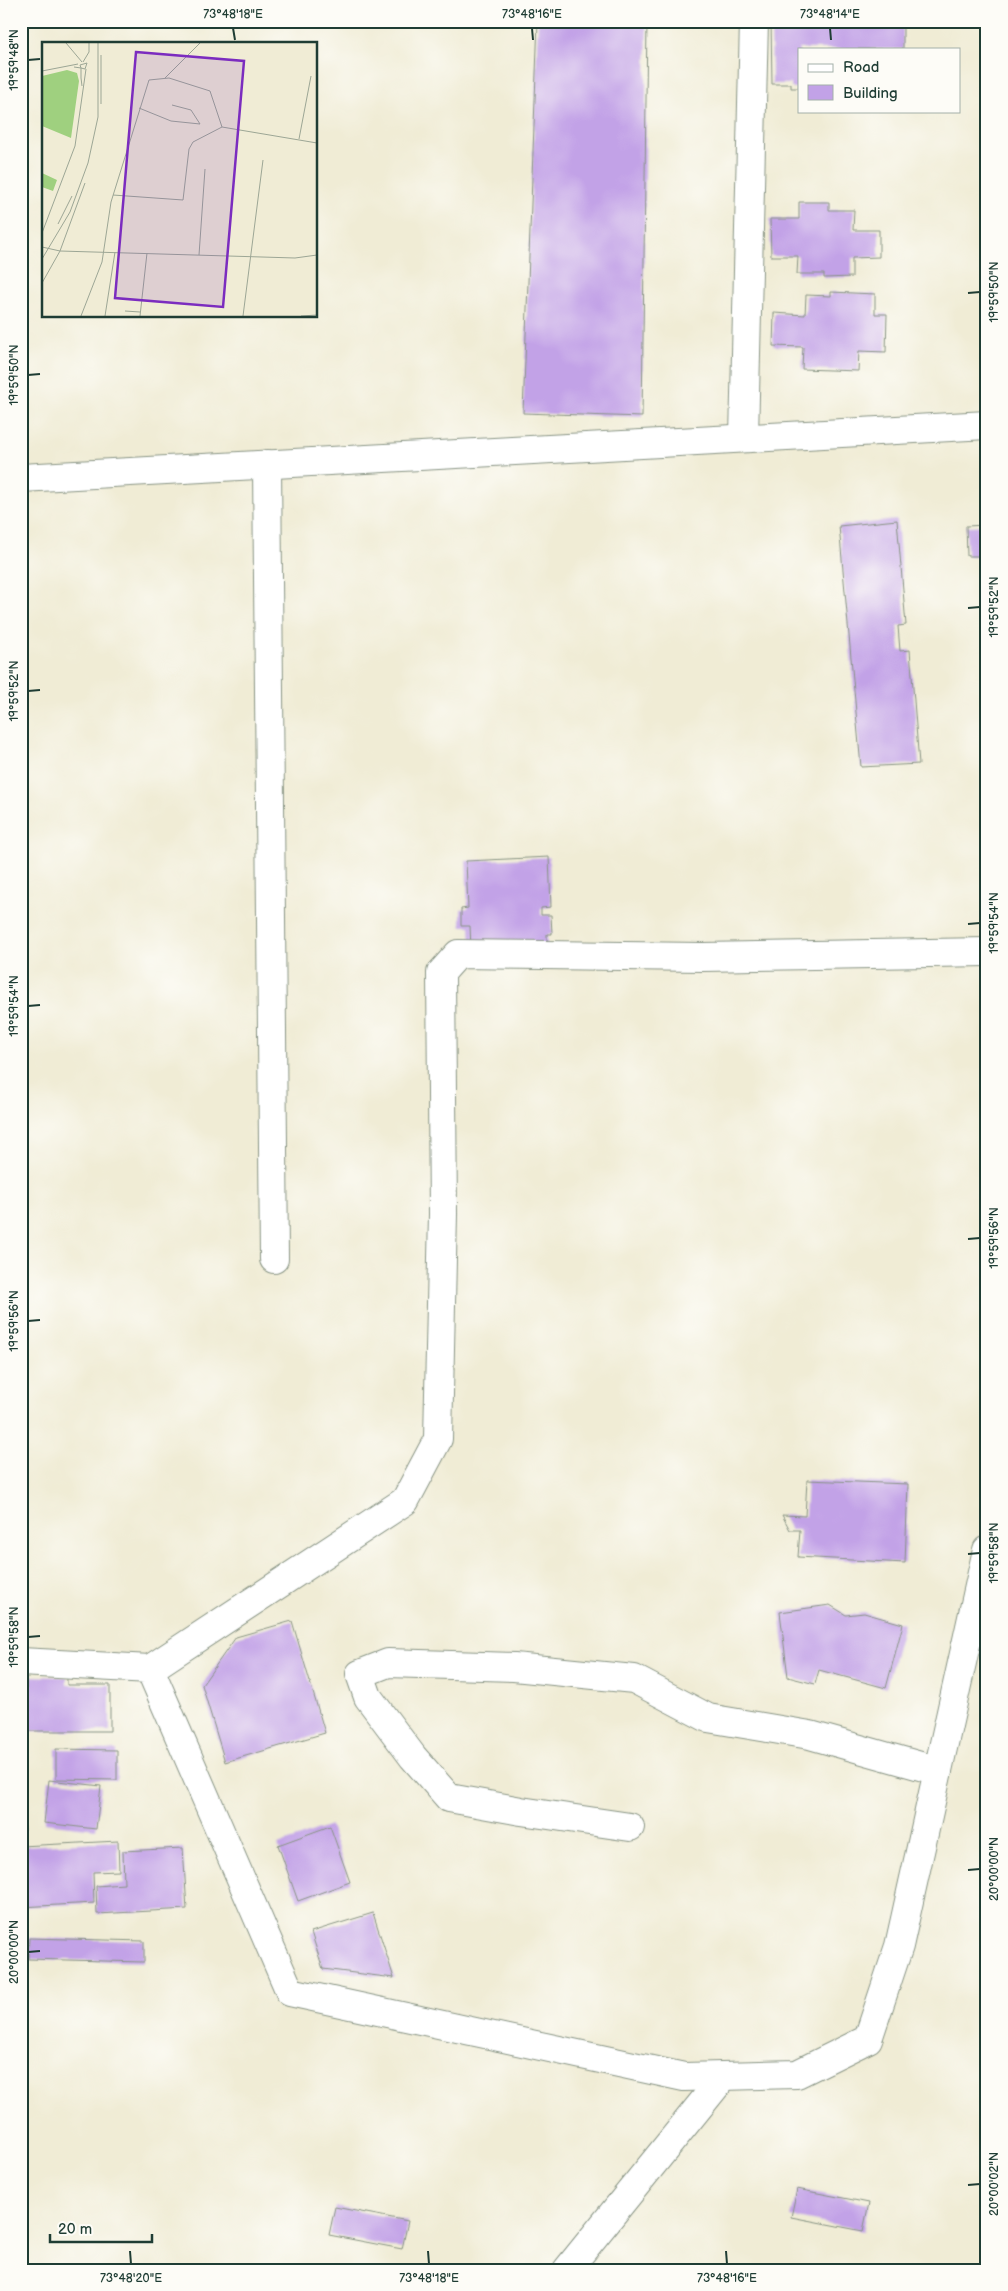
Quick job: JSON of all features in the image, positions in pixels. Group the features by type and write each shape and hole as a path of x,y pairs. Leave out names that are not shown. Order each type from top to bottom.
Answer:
{"street":[{"path":"744,437 754,21"},
{"path":"21,478 987,425"},
{"path":"267,464 274,1259"},
{"path":"21,1662 150,1669 405,1501 438,1439 443,1214 441,972 458,954 703,958 987,952"},
{"path":"150,1669 290,1992 684,2077 797,2074 868,2039 899,1946 987,1550"},
{"path":"630,1827 521,1811 450,1798 413,1757 368,1698 360,1674 388,1663 514,1666 634,1679 708,1718 810,1736 938,1771"},
{"path":"567,2270 724,2076"}],"building":[{"path":"538,21 647,21 642,417 523,413"},
{"path":"771,21 903,21 903,48 798,48 798,88 791,88 791,84 772,84"},
{"path":"799,202 829,202 829,210 854,210 853,230 879,230 879,257 852,258 852,277 824,278 824,274 797,274 798,256 771,256 770,219 799,219"},
{"path":"831,292 875,294 875,314 887,314 886,352 859,351 858,371 802,369 803,347 773,346 774,313 805,315 806,295 831,296"},
{"path":"897,520 906,625 898,626 900,651 910,650 919,764 861,767 839,526"},
{"path":"987,525 987,556 967,556 966,526"},
{"path":"549,857 551,907 541,908 541,915 551,915 552,934 547,934 547,946 471,949 470,926 461,926 461,909 468,908 466,861"},
{"path":"807,1480 908,1484 905,1563 798,1557 800,1530 790,1530 782,1515 805,1516"},
{"path":"830,1605 846,1615 864,1613 903,1624 886,1688 819,1670 815,1684 788,1677 780,1612"},
{"path":"292,1621 325,1733 225,1762 202,1685 236,1637"},
{"path":"26,1676 67,1677 67,1685 110,1685 110,1731 26,1731"},
{"path":"56,1749 117,1750 117,1780 56,1779"},
{"path":"49,1780 101,1786 96,1829 44,1823"},
{"path":"21,1790 25,1830 21,1830"},
{"path":"330,1826 350,1882 298,1901 278,1845"},
{"path":"118,1841 119,1871 93,1872 94,1903 21,1907 21,1846"},
{"path":"183,1848 187,1909 97,1914 96,1886 124,1884 123,1851"},
{"path":"373,1913 394,1978 323,1969 311,1932"},
{"path":"29,1938 144,1941 144,1962 28,1959"},
{"path":"797,2189 869,2203 863,2231 791,2217"},
{"path":"335,2207 408,2221 402,2249 329,2235"},
{"path":"790,2266 790,2270 759,2270 759,2268"}]}
